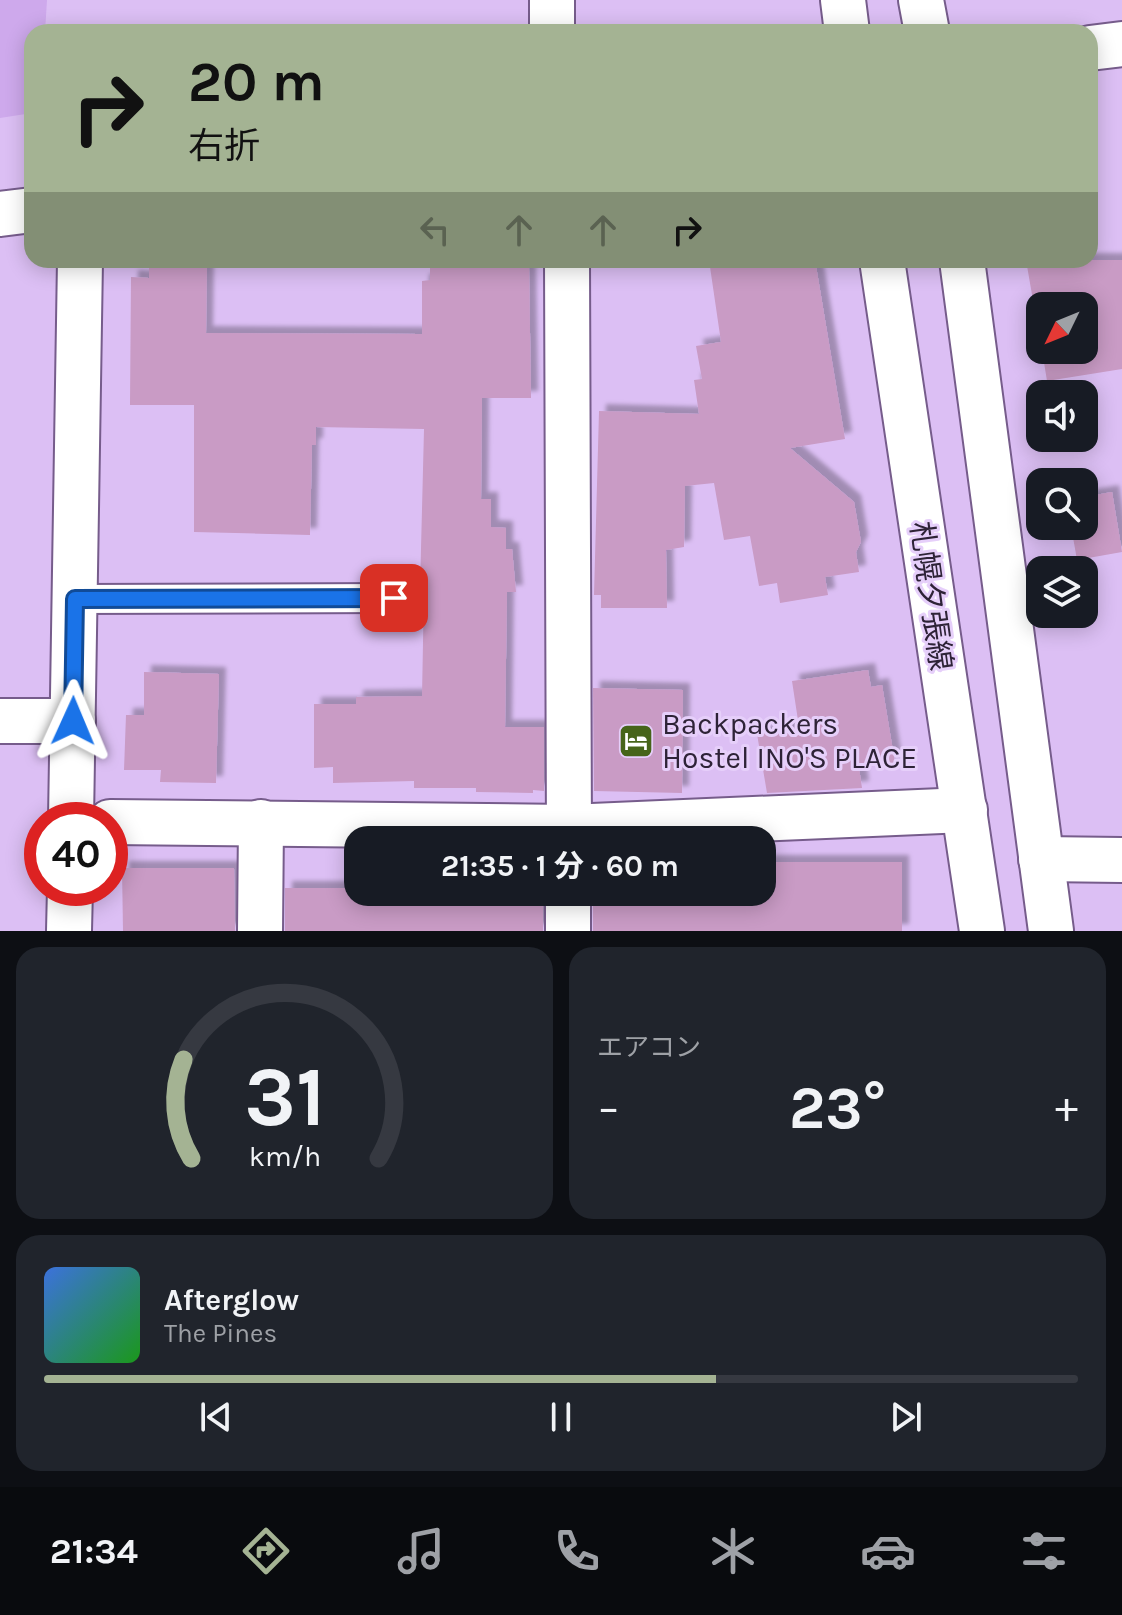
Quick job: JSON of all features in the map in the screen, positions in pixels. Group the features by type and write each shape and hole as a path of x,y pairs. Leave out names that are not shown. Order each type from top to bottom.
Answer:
{"street":[{"path":"552,0 552,24"},
{"path":"843,0 846,24"},
{"path":"921,0 926,24"},
{"path":"1098,47 1122,44"},
{"path":"0,214 24,211"},
{"path":"71,802 80,268"},
{"path":"567,268 569,826"},
{"name":"札幌夕張線","path":"883,268 982,931"},
{"path":"963,268 1051,931"},
{"path":"0,721 73,721"},
{"path":"701,826 965,810"},
{"path":"128,822 364,826"},
{"path":"260,931 261,822"},
{"path":"1041,859 1122,860"},
{"path":"69,931 70,906"},
{"path":"568,906 568,931"}],"lane":[{"path":"75,599 394,598"}],"shaded area":[{"path":"0,0 47,0 46,24 24,24 24,114 0,118"}],"building":[{"path":"1098,260 1122,260 1122,369 1047,380 1044,364 1098,364 1098,292 1032,292 1027,268 1098,268"},
{"path":"149,268 207,268 206,333 422,334 422,281 430,280 430,268 529,268 531,398 482,398 481,499 491,499 491,527 506,528 506,549 512,549 516,592 507,592 505,727 544,727 544,791 476,792 476,788 414,788 414,781 333,783 333,767 314,768 314,704 356,704 356,697 422,696 424,589 420,589 424,429 316,427 316,445 312,445 310,535 194,532 194,405 130,405 131,277 149,278"},
{"path":"710,268 816,268 845,439 790,448 854,502 861,542 856,552 859,572 825,577 828,595 780,603 777,583 759,586 750,536 724,540 714,483 685,486 684,547 666,550 667,608 601,608 601,595 594,595 599,411 699,414 694,380 702,379 696,346 721,342"},
{"path":"1112,492 1122,552 1076,556 1073,540 1098,540 1098,494"},
{"path":"868,670 871,687 882,685 895,763 859,768 862,788 767,793 757,734 799,727 792,681"},
{"path":"144,672 219,674 216,783 160,782 161,770 124,770 126,715 144,715"},
{"name":"Backpackers Hostel INO'S PLACE","path":"593,688 683,690 682,793 594,791"},
{"path":"776,862 902,862 902,931 593,931 593,906 776,906"},
{"path":"128,868 234,868 235,931 123,931 123,906 128,906"},
{"path":"285,888 344,888 344,906 543,906 543,931 285,931"}],"place":[{"name":"Backpackers Hostel INO'S PLACE","path":"636,741"}],"route":[{"path":"73,721 75,599 394,598"}]}
